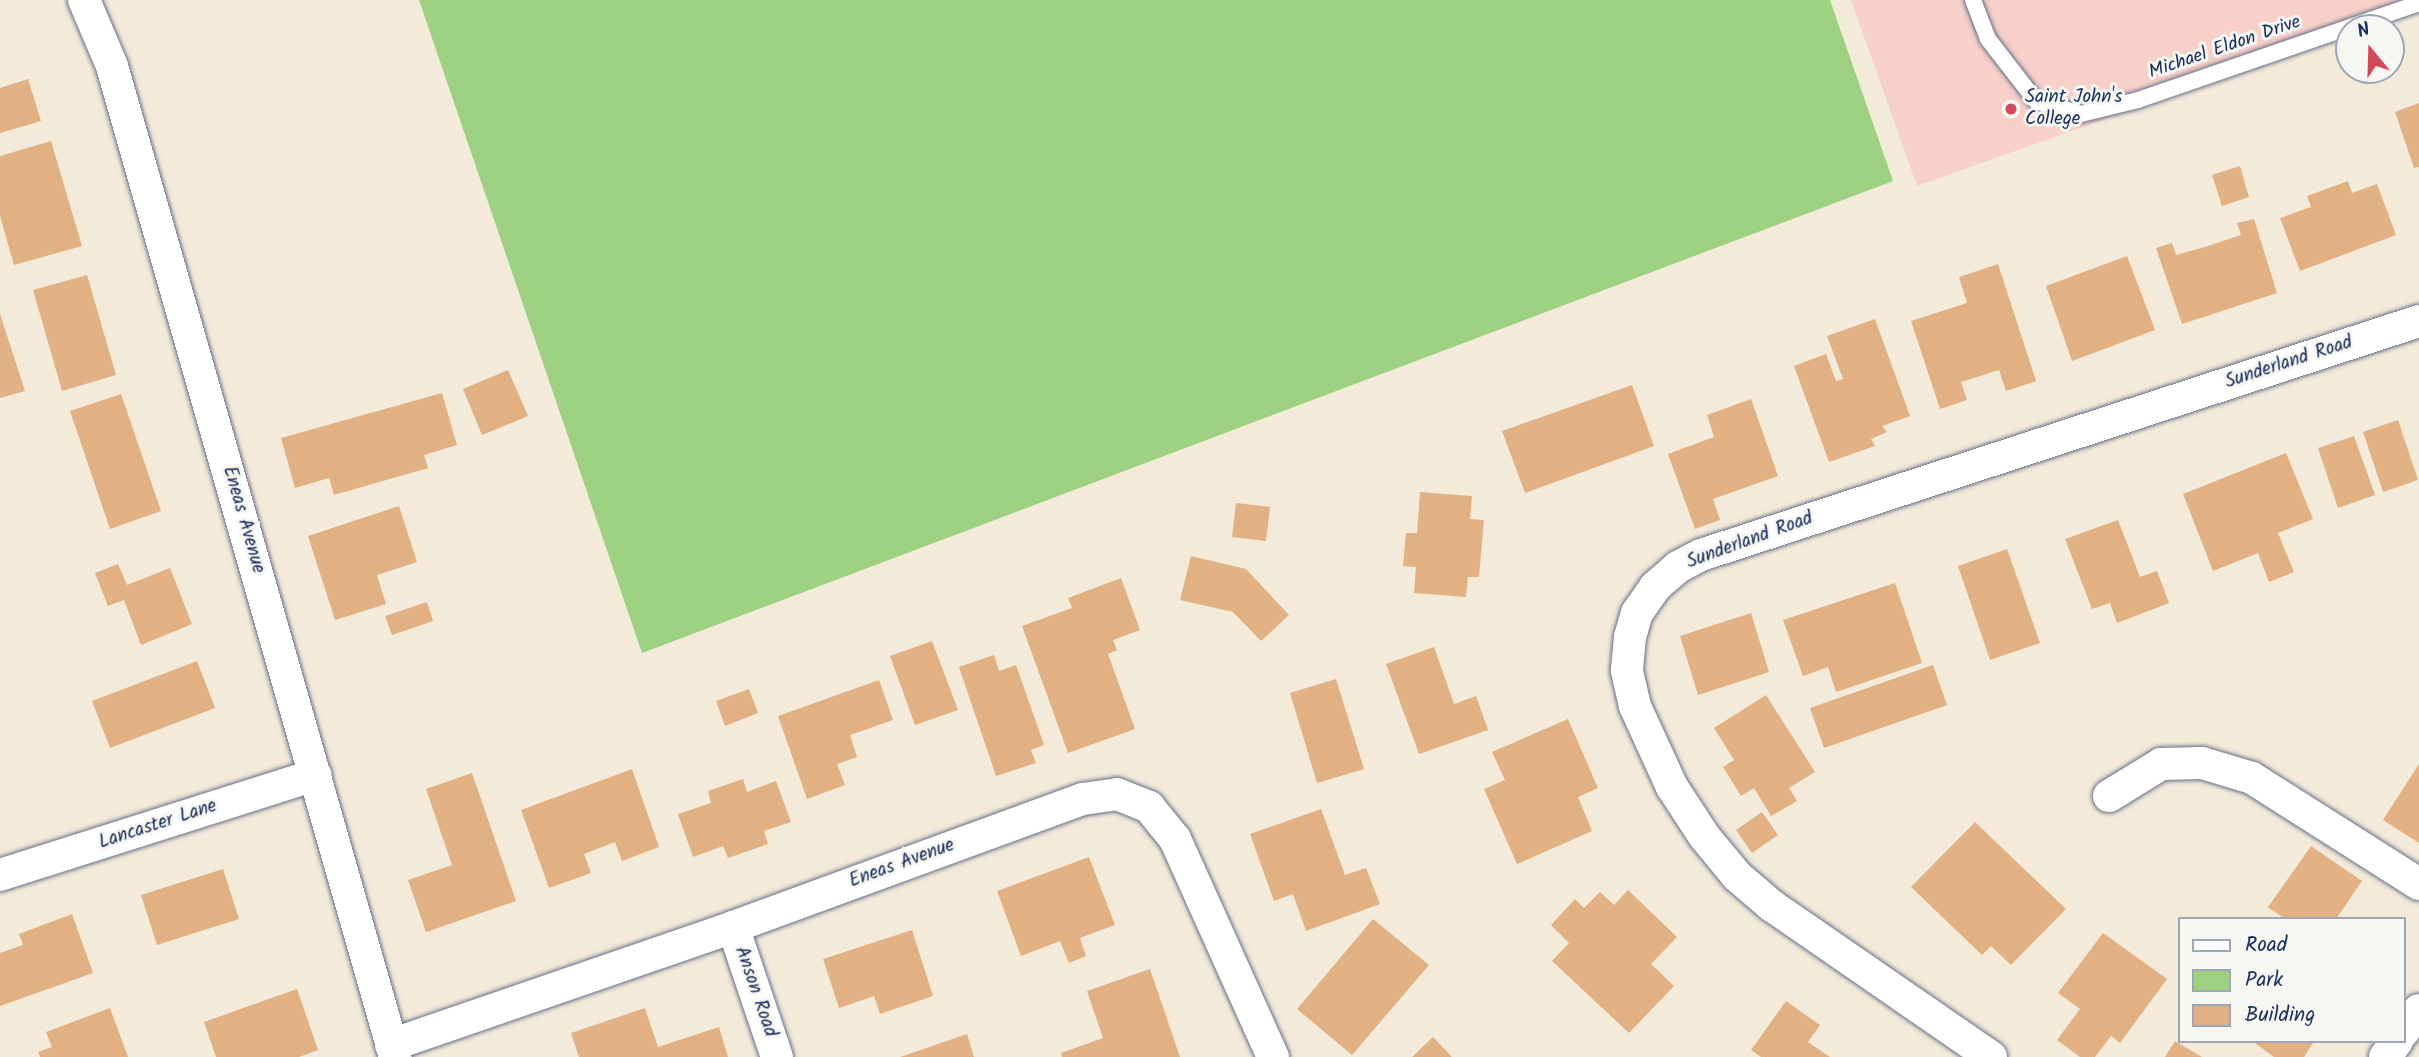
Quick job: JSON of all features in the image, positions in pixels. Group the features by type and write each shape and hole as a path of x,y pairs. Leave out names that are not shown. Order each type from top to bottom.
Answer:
{"street":[{"name":"Eneas Avenue","path":"84,0 112,66 393,1051 1083,799 1117,794 1149,807 1175,839 1273,1057"},
{"name":"Sunderland Road","path":"1991,1057 1772,906 1737,876 1704,836 1672,787 1635,706 1627,670 1630,637 1637,612 1655,587 1678,567 1701,555 2419,321"},
{"path":"2109,796 2161,764 2202,763 2252,778 2419,884"},
{"name":"Lancaster Lane","path":"0,875 316,775"},
{"name":"Anson Road","path":"733,927 777,1057"},
{"path":"2405,1029 2419,1010"}],"lane":[{"name":"Michael Eldon Drive","path":"1973,0 1987,39 2036,101 2081,114 2138,100 2419,3"}],"shaded area":[{"name":"Saint John's College","path":"1851,0 2419,0 2388,14 2335,14 2335,37 1917,186"}],"green space":[{"path":"419,0 1830,0 1893,181 642,653"}],"building":[{"path":"28,79 41,121 0,133 0,88"},
{"path":"2419,103 2419,167 2414,168 2395,112"},
{"path":"51,141 82,246 14,265 0,216 0,156"},
{"path":"2240,166 2249,197 2222,206 2212,175"},
{"path":"2348,181 2352,193 2377,184 2396,235 2300,271 2280,218 2311,207 2307,196"},
{"path":"2254,219 2277,293 2182,324 2156,248 2172,243 2176,255 2205,247 2241,235 2237,223"},
{"path":"2127,256 2155,330 2072,361 2046,286"},
{"path":"1998,264 2036,381 2006,391 1999,370 1961,382 1967,400 1940,409 1911,321 1967,303 1959,277"},
{"path":"87,275 116,375 62,391 33,290"},
{"path":"0,314 25,391 0,398"},
{"path":"1875,319 1910,416 1882,426 1887,432 1871,439 1875,446 1829,462 1794,366 1826,354 1836,381 1843,379 1827,336"},
{"path":"508,370 528,416 482,435 463,389"},
{"path":"1632,385 1654,446 1525,493 1502,431"},
{"path":"442,393 457,445 424,455 428,468 334,495 329,478 295,488 281,438"},
{"path":"121,394 161,511 110,529 70,411"},
{"path":"1751,399 1778,476 1713,499 1720,520 1695,529 1668,454 1714,437 1707,415"},
{"path":"2398,420 2418,480 2383,492 2363,432"},
{"path":"2354,436 2375,495 2338,508 2318,448"},
{"path":"2286,453 2313,519 2278,533 2294,572 2269,582 2258,553 2213,571 2183,494"},
{"path":"1420,492 1472,496 1470,519 1484,520 1479,577 1468,577 1466,597 1414,593 1416,567 1403,566 1406,533 1417,533"},
{"path":"1236,503 1270,507 1266,541 1232,537"},
{"path":"399,506 417,562 377,575 386,604 335,620 308,536"},
{"path":"2118,520 2140,577 2157,571 2169,603 2117,623 2110,603 2092,609 2065,539"},
{"path":"2007,549 2040,643 1990,660 1958,566"},
{"path":"1191,556 1246,569 1289,615 1261,641 1233,612 1180,600"},
{"path":"118,564 127,585 170,568 192,624 141,645 124,600 108,606 95,573"},
{"path":"1121,578 1140,630 1113,640 1117,650 1108,654 1135,729 1068,753 1022,626 1072,608 1068,598"},
{"path":"1895,583 1922,663 1836,692 1828,667 1803,676 1783,620"},
{"path":"427,602 433,621 392,635 385,616"},
{"path":"1751,613 1769,672 1698,695 1680,636"},
{"path":"932,641 958,710 915,725 890,656"},
{"path":"1434,647 1454,704 1476,696 1488,730 1419,754 1386,664"},
{"path":"994,655 999,671 1016,665 1044,745 1031,750 1036,763 996,776 959,667"},
{"path":"197,661 215,708 110,748 92,701"},
{"path":"1933,665 1947,705 1824,748 1810,708"},
{"path":"1336,679 1364,769 1317,783 1290,693"},
{"path":"879,680 893,720 850,735 857,757 837,764 845,785 807,799 778,716"},
{"path":"749,689 758,713 725,726 716,701"},
{"path":"1766,695 1815,772 1789,788 1797,801 1771,816 1754,788 1741,796 1723,767 1734,760 1714,728"},
{"path":"1568,719 1598,788 1578,797 1592,831 1517,864 1484,789 1505,780 1492,752"},
{"path":"2419,764 2419,843 2383,820"},
{"path":"632,769 659,847 622,861 615,842 584,854 591,873 549,888 521,810"},
{"path":"472,773 516,901 426,932 408,880 452,865 426,789"},
{"path":"743,779 747,792 776,781 791,822 764,831 768,844 728,858 723,846 693,857 678,814 711,803 708,791"},
{"path":"1321,809 1345,875 1366,868 1380,904 1306,931 1293,894 1274,901 1250,834"},
{"path":"1762,812 1778,835 1752,853 1736,830"},
{"path":"1975,822 2066,909 2011,965 1991,946 1982,955 1911,887"},
{"path":"2311,846 2362,881 2337,917 2282,917 2268,907"},
{"path":"1089,857 1115,925 1080,938 1086,956 1069,963 1060,941 1021,956 997,891"},
{"path":"223,869 239,919 157,945 141,895"},
{"path":"1628,890 1677,937 1651,964 1674,986 1629,1033 1552,961 1569,943 1551,925 1575,899 1584,908 1600,892 1614,905"},
{"path":"72,914 93,973 0,1006 0,953 23,945 19,934"},
{"path":"1373,919 1429,965 1352,1055 1297,1009"},
{"path":"912,930 933,996 880,1014 874,996 839,1008 823,959"},
{"path":"2103,933 2167,979 2120,1043 2111,1036 2095,1057 2080,1057 2057,1040 2080,1009 2058,993"},
{"path":"1150,969 1180,1057 1062,1057 1061,1053 1103,1038 1087,991"},
{"path":"297,989 318,1050 299,1057 216,1057 204,1022"},
{"path":"1786,1001 1820,1025 1808,1042 1830,1057 1761,1057 1751,1050"},
{"path":"110,1008 128,1057 40,1057 38,1052 52,1047 46,1032"},
{"path":"645,1008 658,1047 719,1027 728,1057 579,1057 571,1033"},
{"path":"967,1034 974,1057 900,1057"},
{"path":"1433,1037 1452,1057 1412,1057"},
{"path":"2175,1041 2202,1057 2165,1057"},
{"path":"2255,1043 2313,1043 2304,1057 2274,1057"}],"place":[{"name":"Saint John's College","path":"2011,109"}]}
